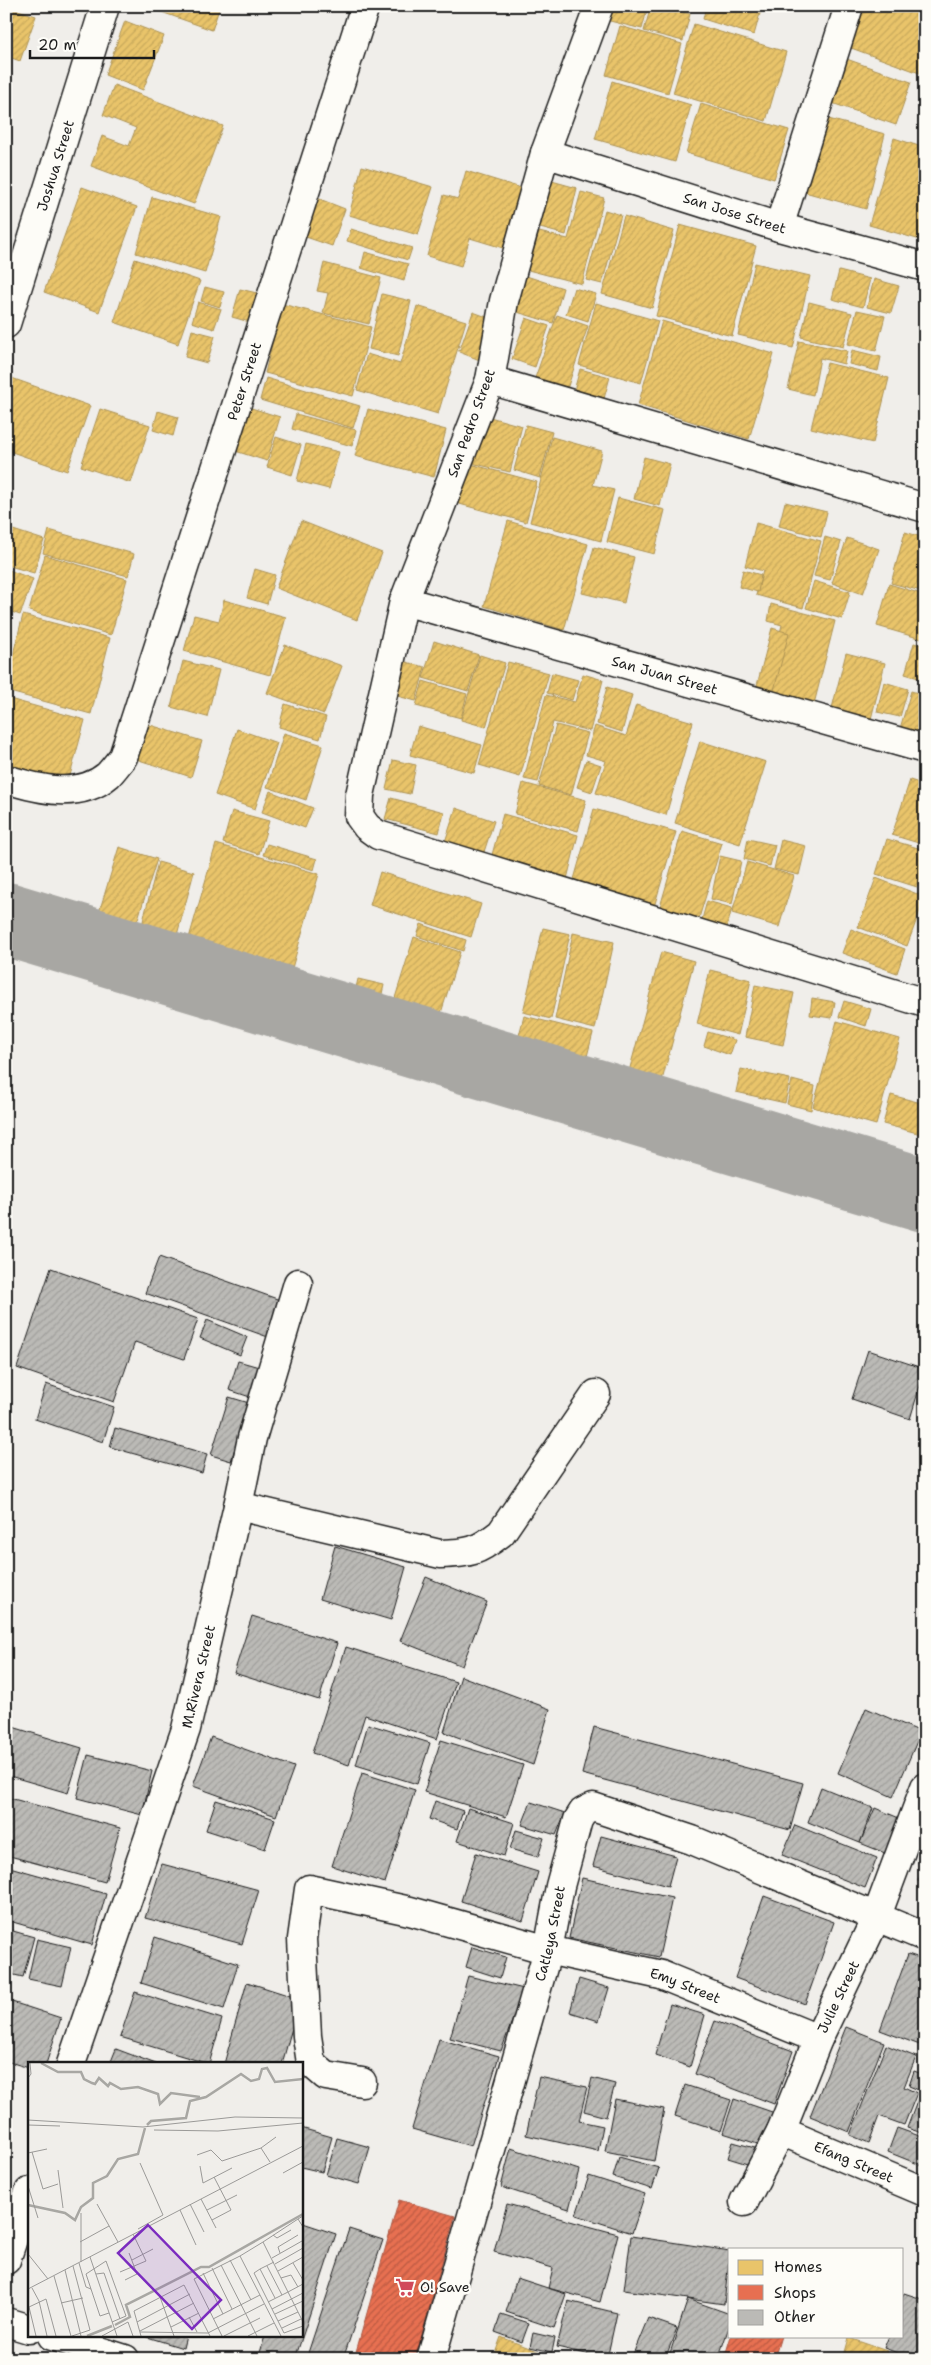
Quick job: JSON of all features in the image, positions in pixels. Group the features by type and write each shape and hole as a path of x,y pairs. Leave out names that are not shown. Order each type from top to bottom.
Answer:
{"street":[{"name":"Joshua Street","path":"6,324 105,6"},
{"name":"Peter Street","path":"6,779 51,790 86,787 107,776 123,757 365,6"},
{"name":"San Pedro Street","path":"599,6 545,154 504,301 490,380 404,601 360,795 359,816 378,836 925,1003"},
{"path":"779,227 849,6"},
{"name":"San Jose Street","path":"545,154 779,227 925,268"},
{"path":"490,380 925,508"},
{"name":"San Juan Street","path":"404,601 925,749"},
{"name":"M.Rivera Street","path":"72,2062 186,1729 252,1438 298,1283"},
{"path":"238,1506 440,1554 462,1553 481,1549 501,1533 596,1394"},
{"name":"Julie Street","path":"744,2202 781,2131 818,2039 876,1918 925,1787"},
{"name":"Catleya Street","path":"431,2359 548,1950 560,1886 578,1820 583,1812 593,1807 692,1840 876,1918"},
{"name":"Emy Street","path":"362,2082 326,2076 311,2063 307,2036 302,1939 309,1889 410,1911 548,1950 661,1975 818,2039"},
{"path":"876,1918 925,1938"},
{"name":"Efang Street","path":"781,2131 925,2192"},
{"path":"6,2260 28,2195"},
{"path":"6,2322 28,2329"},
{"path":"58,2338 125,2359"}],"building: Homes":[{"path":"6,6 36,16 20,61 6,56"},
{"path":"154,6 220,6 212,30 153,9"},
{"path":"609,6 648,6 642,29 606,20"},
{"path":"651,6 659,6 690,14 683,41 644,31"},
{"path":"706,6 762,6 754,35 703,19"},
{"path":"857,6 925,6 925,75 843,45"},
{"path":"125,21 164,36 143,90 105,75"},
{"path":"694,24 786,52 766,121 673,93"},
{"path":"620,26 682,44 668,93 606,75"},
{"path":"841,57 911,82 896,125 826,101"},
{"path":"612,81 691,105 675,162 595,139"},
{"path":"114,85 223,126 194,204 91,166 102,136 129,146 136,128 103,115"},
{"path":"701,104 789,130 774,179 686,153"},
{"path":"821,117 885,134 866,209 801,191"},
{"path":"894,138 925,148 924,241 869,225"},
{"path":"362,166 433,187 418,235 349,215"},
{"path":"466,171 521,188 503,248 470,238 461,266 427,256 444,195 458,199"},
{"path":"541,178 577,188 566,235 529,225"},
{"path":"82,187 137,207 99,312 44,292"},
{"path":"581,192 604,198 582,284 528,270 539,232 568,239"},
{"path":"152,197 221,217 205,273 136,253"},
{"path":"317,198 345,209 332,246 303,236"},
{"path":"605,210 621,215 602,284 586,280"},
{"path":"624,216 674,231 652,308 602,294"},
{"path":"680,225 756,246 732,336 656,316"},
{"path":"351,229 412,248 408,260 347,241"},
{"path":"365,252 408,264 404,281 361,268"},
{"path":"135,259 200,281 178,344 114,322"},
{"path":"324,263 381,278 369,324 323,313 328,293 317,291"},
{"path":"755,263 810,276 793,348 738,335"},
{"path":"839,271 870,279 863,307 832,299"},
{"path":"514,272 563,288 553,323 504,308"},
{"path":"874,279 899,286 891,313 867,307"},
{"path":"205,287 224,292 220,307 201,301"},
{"path":"574,288 596,294 588,321 566,314"},
{"path":"240,289 261,294 253,323 232,317"},
{"path":"382,294 411,301 398,356 369,349"},
{"path":"198,302 221,309 214,329 192,322"},
{"path":"809,302 852,313 843,347 801,337"},
{"path":"596,303 658,321 641,383 579,365"},
{"path":"282,304 371,327 353,396 265,373"},
{"path":"417,306 466,321 438,414 357,390 367,354 400,364"},
{"path":"857,310 885,316 876,351 848,344"},
{"path":"473,312 498,321 485,362 459,352"},
{"path":"557,315 588,326 567,389 535,378"},
{"path":"526,318 549,326 535,367 512,359"},
{"path":"662,321 774,354 749,439 638,405"},
{"path":"192,330 215,336 207,363 185,357"},
{"path":"799,341 847,351 844,364 820,358 813,395 788,389"},
{"path":"852,350 881,357 878,371 849,364"},
{"path":"827,363 889,378 873,443 811,428"},
{"path":"580,369 610,377 603,402 573,394"},
{"path":"6,376 90,406 67,471 6,450"},
{"path":"266,378 360,406 353,428 260,400"},
{"path":"245,406 280,417 267,461 232,450"},
{"path":"100,409 150,425 131,483 81,466"},
{"path":"368,409 446,430 434,477 355,456"},
{"path":"158,411 178,417 173,436 153,430"},
{"path":"296,414 356,430 352,446 292,429"},
{"path":"479,414 522,426 510,472 467,462"},
{"path":"526,425 552,432 540,478 514,470"},
{"path":"276,437 301,445 292,475 267,467"},
{"path":"552,437 602,451 593,485 614,490 601,541 530,522"},
{"path":"306,444 339,452 329,489 297,481"},
{"path":"644,457 670,464 660,506 634,499"},
{"path":"463,462 537,482 526,522 452,502"},
{"path":"618,498 665,510 654,554 607,542"},
{"path":"785,502 827,512 821,537 779,526"},
{"path":"301,521 382,553 357,620 276,588"},
{"path":"508,521 588,544 564,630 484,606"},
{"path":"756,523 821,541 803,608 756,595 763,571 745,566"},
{"path":"7,528 44,540 34,573 6,565"},
{"path":"49,530 134,554 128,576 43,553"},
{"path":"905,532 925,538 925,592 891,583"},
{"path":"825,537 841,542 830,580 814,576"},
{"path":"847,538 879,549 863,594 832,583"},
{"path":"594,547 634,557 624,603 582,593"},
{"path":"45,555 127,579 111,635 29,611"},
{"path":"6,569 33,579 20,615 6,610"},
{"path":"255,569 275,575 267,604 247,598"},
{"path":"743,570 761,575 758,592 739,587"},
{"path":"814,581 850,592 842,619 806,608"},
{"path":"889,584 925,595 925,640 877,626"},
{"path":"224,600 286,617 270,675 184,651 194,615 219,621"},
{"path":"771,604 835,621 814,704 765,691 782,625 768,621"},
{"path":"23,615 110,638 91,714 6,691 6,682"},
{"path":"772,628 789,633 773,694 756,689"},
{"path":"434,641 479,655 468,691 423,678"},
{"path":"914,643 925,646 925,680 905,674"},
{"path":"285,645 342,666 324,714 267,693"},
{"path":"846,653 885,663 869,727 830,716"},
{"path":"480,655 505,663 486,727 461,720"},
{"path":"395,659 425,667 416,701 386,693"},
{"path":"183,661 219,670 207,717 171,707"},
{"path":"508,662 549,673 520,777 479,765"},
{"path":"552,673 578,680 572,700 547,693"},
{"path":"583,674 603,680 590,731 553,722 538,782 524,779 546,695 575,702"},
{"path":"423,681 467,694 461,718 416,706"},
{"path":"884,682 908,689 900,717 877,712"},
{"path":"607,687 632,695 622,732 597,724"},
{"path":"911,691 925,695 925,739 899,732"},
{"path":"6,698 85,720 68,783 6,766"},
{"path":"285,704 326,717 320,739 279,727"},
{"path":"636,705 693,722 666,815 596,793 606,761 586,755 595,726 626,736"},
{"path":"147,724 202,741 191,777 136,759"},
{"path":"556,725 588,733 571,795 539,786"},
{"path":"418,726 482,745 474,773 410,755"},
{"path":"237,729 277,743 255,809 215,795"},
{"path":"284,733 323,745 306,800 267,787"},
{"path":"700,741 766,762 740,844 675,823"},
{"path":"393,760 416,765 410,794 386,789"},
{"path":"586,760 601,765 592,792 577,787"},
{"path":"910,780 925,785 925,845 892,835"},
{"path":"523,783 586,800 578,831 515,814"},
{"path":"270,791 313,808 305,828 262,812"},
{"path":"391,798 444,812 439,833 385,819"},
{"path":"456,808 494,821 482,858 444,845"},
{"path":"594,809 676,832 654,907 573,883"},
{"path":"232,811 269,821 259,854 223,843"},
{"path":"503,814 578,835 565,887 489,866"},
{"path":"682,831 722,843 699,918 660,907"},
{"path":"748,839 775,845 770,866 744,859"},
{"path":"887,839 925,850 925,863 917,887 876,874"},
{"path":"781,840 806,846 799,875 774,869"},
{"path":"216,844 319,874 292,968 189,938"},
{"path":"267,844 317,859 314,870 263,855"},
{"path":"119,847 157,859 134,931 97,919"},
{"path":"720,856 741,861 732,904 711,899"},
{"path":"158,862 194,872 174,946 139,937"},
{"path":"747,862 794,876 779,927 732,913"},
{"path":"380,872 481,904 471,937 370,905"},
{"path":"876,878 925,897 907,946 858,927"},
{"path":"707,901 732,908 726,931 701,923"},
{"path":"421,924 466,940 463,951 417,936"},
{"path":"543,928 570,934 551,1019 523,1012"},
{"path":"851,929 905,949 897,973 842,953"},
{"path":"573,933 614,942 595,1029 555,1019"},
{"path":"414,937 460,952 441,1013 395,998"},
{"path":"661,952 694,961 660,1088 627,1079"},
{"path":"710,970 751,980 738,1035 697,1024"},
{"path":"358,979 384,985 379,1007 353,1001"},
{"path":"755,985 794,993 783,1045 745,1037"},
{"path":"812,998 835,1002 832,1018 810,1015"},
{"path":"844,1001 871,1009 866,1026 839,1017"},
{"path":"524,1016 593,1033 584,1068 515,1051"},
{"path":"837,1021 900,1039 876,1125 813,1107"},
{"path":"708,1032 735,1040 730,1055 704,1046"},
{"path":"741,1069 790,1079 785,1103 736,1092"},
{"path":"792,1080 815,1086 811,1110 787,1104"},
{"path":"891,1095 925,1104 925,1135 883,1124"},
{"path":"501,2337 553,2357 552,2359 493,2359"},
{"path":"849,2338 887,2351 884,2359 843,2359"}],"building: Shops":[{"name":"O! Save","path":"399,2200 455,2216 415,2359 354,2359"},
{"path":"730,2338 780,2338 774,2359 724,2359"}],"building: Other":[{"path":"159,1257 280,1300 268,1337 145,1293"},
{"path":"51,1268 198,1319 184,1359 135,1342 114,1402 17,1368"},
{"path":"207,1320 247,1337 240,1355 200,1338"},
{"path":"868,1350 925,1369 910,1419 852,1399"},
{"path":"238,1361 259,1367 250,1397 229,1390"},
{"path":"46,1384 114,1407 103,1442 35,1419"},
{"path":"229,1397 249,1403 231,1461 211,1455"},
{"path":"115,1428 207,1454 202,1473 110,1447"},
{"path":"335,1546 406,1567 391,1620 320,1599"},
{"path":"426,1577 487,1602 462,1666 400,1641"},
{"path":"252,1616 337,1643 319,1700 234,1673"},
{"path":"346,1647 456,1682 437,1739 365,1715 349,1765 312,1753"},
{"path":"461,1676 550,1709 533,1765 444,1732"},
{"path":"866,1708 921,1732 893,1797 838,1773"},
{"path":"368,1724 430,1743 417,1784 356,1765"},
{"path":"6,1725 82,1748 68,1793 6,1775"},
{"path":"594,1727 803,1783 790,1830 582,1774"},
{"path":"211,1737 294,1767 276,1816 193,1786"},
{"path":"441,1740 523,1765 506,1817 424,1792"},
{"path":"88,1755 152,1771 142,1815 77,1798"},
{"path":"362,1773 415,1790 385,1883 332,1866"},
{"path":"821,1787 873,1808 860,1843 808,1822"},
{"path":"6,1797 120,1828 105,1882 6,1855"},
{"path":"216,1800 275,1819 265,1849 206,1830"},
{"path":"435,1801 463,1811 457,1829 429,1819"},
{"path":"531,1802 565,1813 556,1835 522,1825"},
{"path":"468,1808 514,1823 504,1856 457,1841"},
{"path":"875,1808 899,1818 885,1853 860,1843"},
{"path":"795,1825 877,1858 865,1888 782,1855"},
{"path":"516,1830 544,1838 538,1857 510,1849"},
{"path":"601,1836 676,1856 668,1886 593,1866"},
{"path":"476,1853 538,1872 523,1921 461,1901"},
{"path":"925,1862 925,1883 918,1881"},
{"path":"162,1864 259,1890 242,1944 145,1918"},
{"path":"6,1866 106,1894 92,1945 6,1920"},
{"path":"582,1878 672,1898 659,1957 569,1938"},
{"path":"764,1896 834,1922 805,2004 735,1978"},
{"path":"6,1929 34,1937 23,1977 6,1973"},
{"path":"155,1937 238,1964 224,2009 141,1983"},
{"path":"37,1939 71,1947 62,1986 28,1979"},
{"path":"472,1947 506,1957 500,1978 466,1967"},
{"path":"908,1954 925,1960 925,2047 880,2030"},
{"path":"468,1976 524,1989 501,2051 450,2038"},
{"path":"579,1979 609,1988 599,2021 570,2012"},
{"path":"247,1982 300,1999 283,2062 225,2062"},
{"path":"135,1992 222,2019 210,2062 202,2062 120,2037"},
{"path":"6,2000 61,2018 47,2062 28,2062 28,2068 6,2061"},
{"path":"670,2004 705,2015 690,2067 655,2055"},
{"path":"715,2021 793,2051 774,2104 695,2074"},
{"path":"846,2027 884,2042 849,2132 810,2116"},
{"path":"439,2039 499,2056 471,2146 412,2129"},
{"path":"886,2045 916,2057 904,2087 917,2093 904,2125 879,2116 869,2143 850,2135"},
{"path":"116,2049 151,2062 111,2062"},
{"path":"914,2071 925,2075 925,2134 907,2128 921,2091 909,2086"},
{"path":"539,2077 587,2087 579,2121 603,2126 598,2151 526,2135"},
{"path":"592,2078 615,2084 606,2117 584,2111"},
{"path":"685,2085 731,2100 721,2131 675,2116"},
{"path":"615,2099 664,2109 654,2161 605,2151"},
{"path":"734,2099 775,2113 764,2146 723,2133"},
{"path":"302,2128 332,2137 322,2172 302,2167"},
{"path":"897,2128 925,2138 923,2166 888,2152"},
{"path":"337,2138 370,2147 359,2184 326,2175"},
{"path":"733,2142 762,2150 757,2167 728,2158"},
{"path":"511,2148 579,2170 569,2209 501,2187"},
{"path":"619,2157 659,2168 652,2189 613,2177"},
{"path":"589,2176 645,2194 632,2233 576,2215"},
{"path":"507,2204 618,2234 600,2302 548,2288 553,2268 494,2252"},
{"path":"303,2223 336,2234 302,2338"},
{"path":"349,2229 383,2240 343,2359 306,2359"},
{"path":"631,2236 728,2251 724,2304 624,2290"},
{"path":"517,2278 566,2294 554,2328 506,2312"},
{"path":"904,2293 925,2300 925,2359 914,2359 884,2348 888,2338 904,2338"},
{"path":"688,2299 728,2313 728,2330 718,2359 668,2359"},
{"path":"568,2301 617,2313 607,2359 557,2347"},
{"path":"501,2314 529,2323 522,2342 495,2332"},
{"path":"648,2318 677,2328 665,2359 631,2359"},
{"path":"533,2333 555,2338 552,2352 530,2347"},
{"path":"150,2338 186,2338 183,2348"},
{"path":"264,2338 302,2338 295,2359 267,2359 259,2356"}],"waterway":[{"path":"6,919 925,1195"}],"place":[{"name":"O! Save","path":"405,2287"}]}
